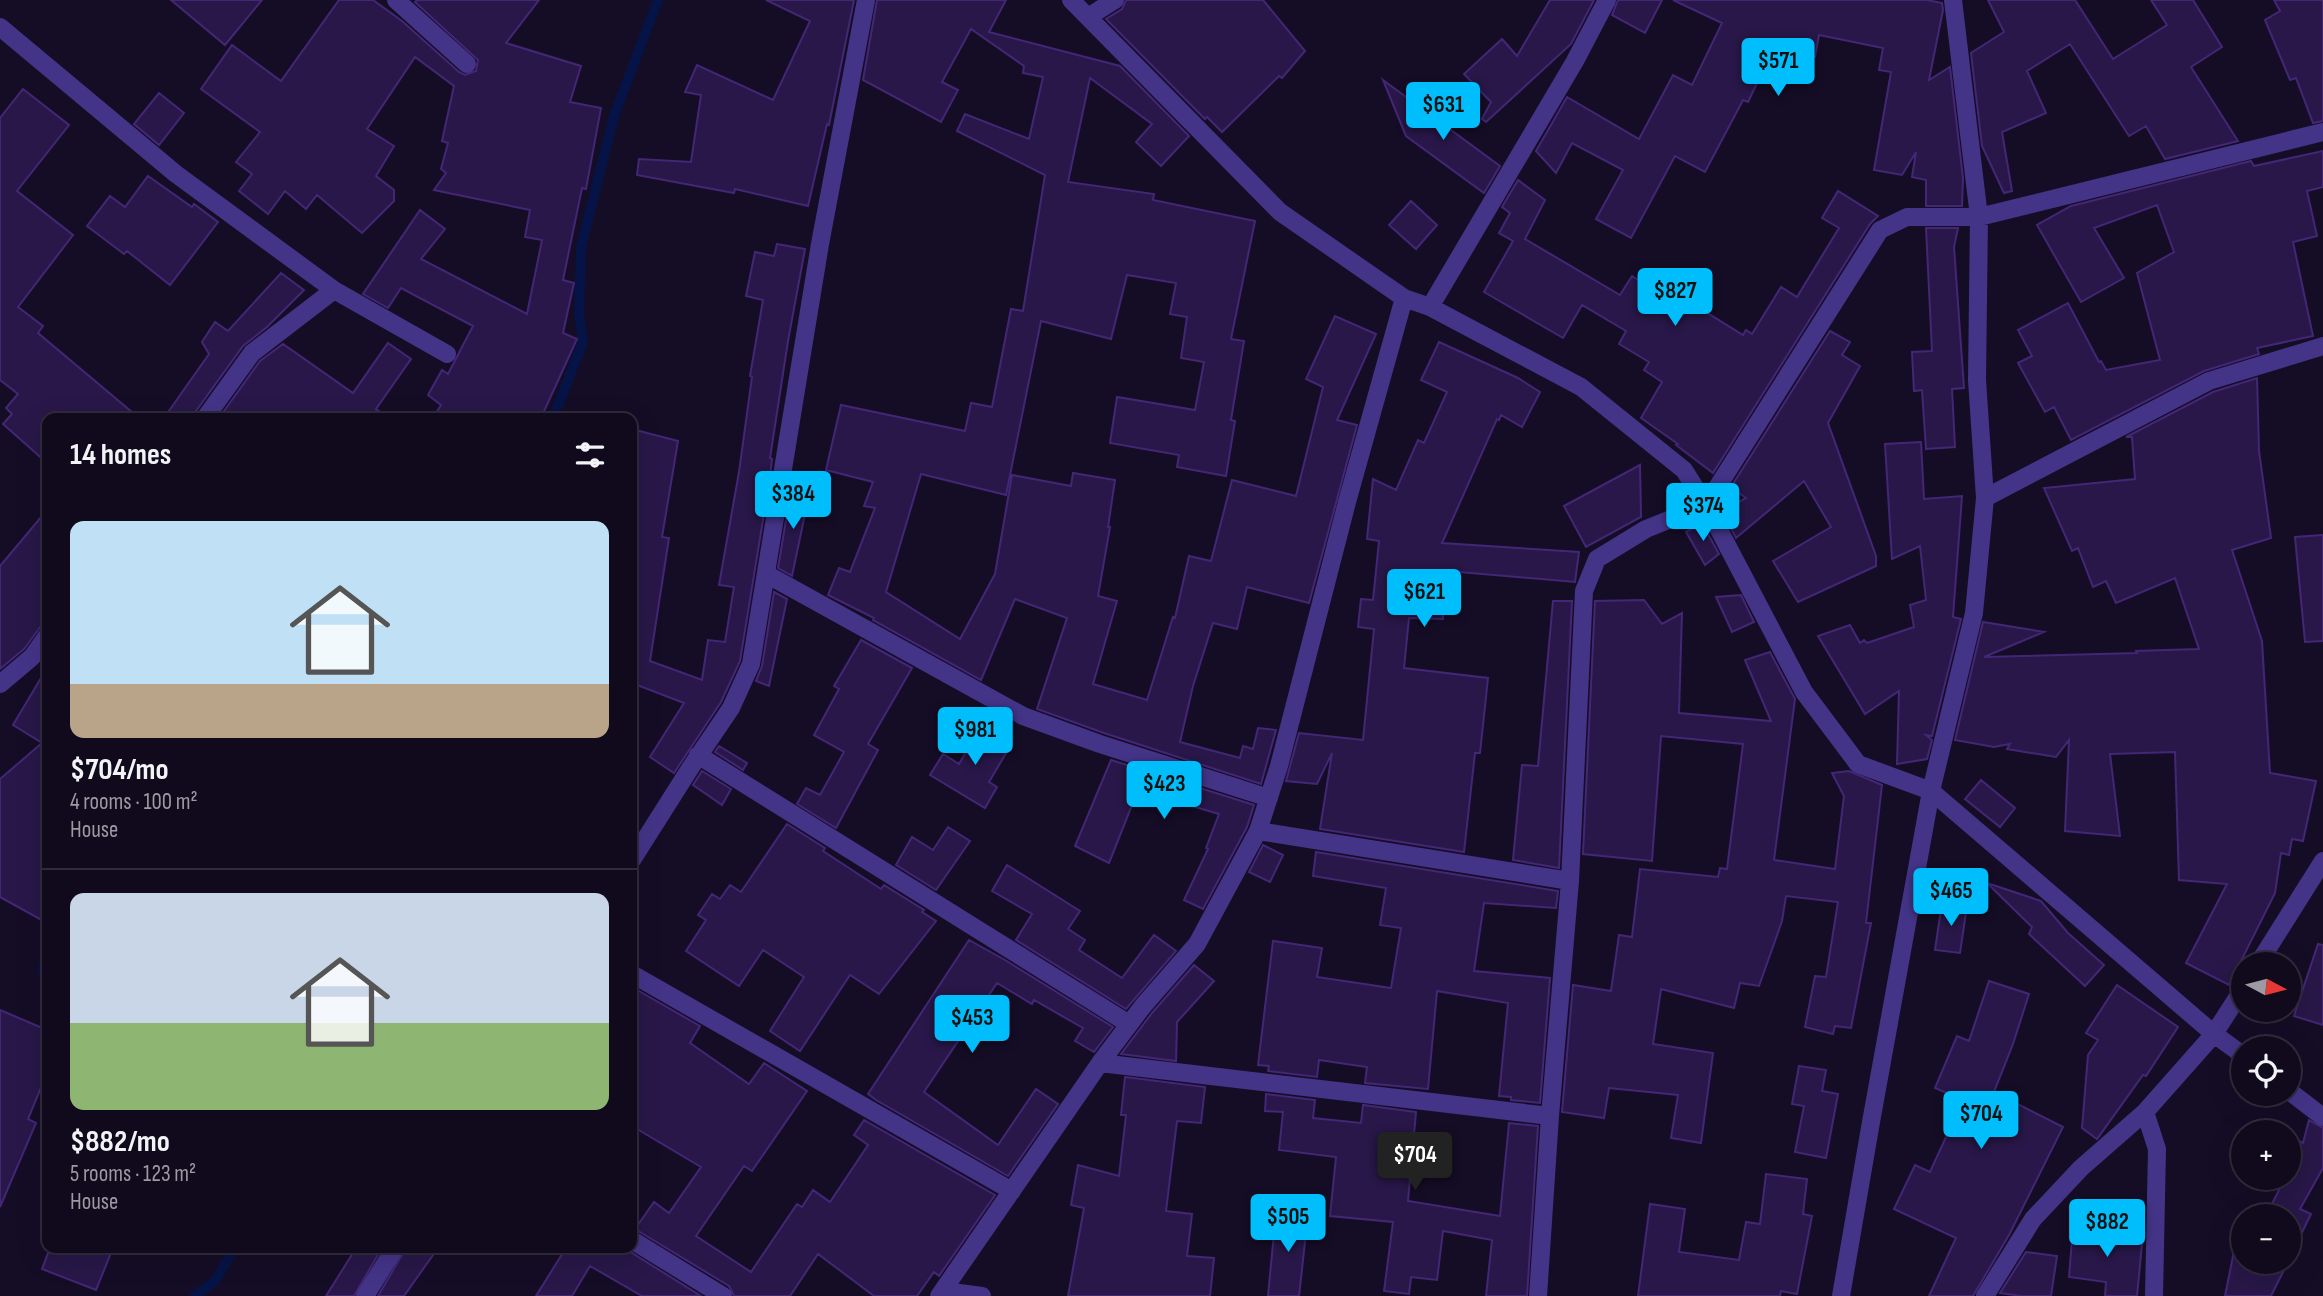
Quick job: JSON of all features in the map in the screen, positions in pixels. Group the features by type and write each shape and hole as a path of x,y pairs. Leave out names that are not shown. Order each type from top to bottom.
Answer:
{"street":[{"path":"396,0 467,64"},
{"path":"637,852 731,708 751,664 820,244 866,0"},
{"path":"1071,0 1280,212 1404,298 1430,307 1581,387 1684,470 1706,505 1804,692 1858,764 1931,792 2231,1046"},
{"path":"1088,17 1115,0"},
{"path":"1430,307 1575,61 1607,0"},
{"path":"1842,1296 1931,792 1974,613 1985,498 1978,380 1979,217 1953,0"},
{"path":"0,27 176,174 334,290 447,354"},
{"path":"1538,1296 1570,881 1584,591 1597,559 1646,529 1706,505 1880,230 1907,217 1979,217 2323,132"},
{"path":"209,413 252,353 334,290"},
{"path":"941,1293 1100,1063 1129,1024 1197,944 1258,831 1279,766 1347,502 1404,298"},
{"path":"1985,498 2209,381 2323,346"},
{"path":"766,574 1023,716 1100,744 1269,798"},
{"path":"0,684 32,657 42,643"},
{"path":"698,755 1129,1024"},
{"path":"1258,831 1570,881"},
{"path":"2266,952 2323,861"},
{"path":"637,977 1012,1191"},
{"path":"1985,1296 2034,1219 2081,1168 2145,1112 2214,1034 2231,1007"},
{"path":"1100,1063 1550,1115"},
{"path":"2301,1100 2323,1117"},
{"path":"2145,1112 2157,1149 2154,1296"},
{"path":"637,1243 723,1296"},
{"path":"365,1296 392,1253"},
{"path":"941,1293 982,1296"}],"building":[{"path":"171,0 262,0 225,45"},
{"path":"339,0 373,0 465,75 476,71 478,60 415,2 539,0 506,43 581,66 570,102 601,108 586,189 582,188 563,280 574,283 563,333 577,339 543,413 436,413 441,405 428,395 442,370 448,374 473,326 401,288 388,308 363,294 420,210 445,229 421,259 527,314 542,240 525,237 530,210 434,190 446,173 441,169 448,143 442,141 454,86 415,57 367,129 394,146 376,176 394,190 394,201 362,233 317,195 306,209 285,191 268,214 239,191 252,174 236,162 260,132 201,89 232,45 281,81"},
{"path":"766,0 854,0 829,125 827,124 808,206 735,189 734,193 637,175 639,159 691,162 701,95 685,92 697,65 773,100 810,21"},
{"path":"877,0 1006,0 989,32 1120,66 1189,136 1161,166 1136,142 1152,124 1090,78 1068,182 1154,194 1153,200 1255,221 1231,339 1244,341 1231,420 1235,421 1226,476 1177,467 1179,455 1110,443 1117,397 1195,410 1204,362 1181,358 1187,317 1170,314 1176,283 1127,275 1111,339 1041,321 1006,495 921,474 886,592 960,639 995,574 1012,475 1071,486 1073,473 1115,480 1098,596 1117,601 1093,684 1147,700 1173,617 1175,618 1189,556 1211,561 1232,480 1296,496 1323,387 1306,379 1335,316 1376,334 1337,420 1357,425 1309,603 1247,587 1237,629 1213,623 1193,686 1180,742 1240,758 1243,746 1253,749 1258,728 1276,730 1261,784 1037,709 1067,618 1015,599 981,680 873,620 874,618 828,595 839,568 850,572 875,508 864,506 873,482 826,470 841,405 965,431 971,403 992,407 1011,309 1023,311 1045,175 957,131 965,114 1029,139 1043,77 1023,73 1024,66 971,29 942,82 958,90 941,122 863,80"},
{"path":"1126,0 1263,0 1305,51 1282,78 1279,76 1222,132 1207,117 1205,119 1106,19 1122,9"},
{"path":"1550,0 1594,0 1571,44 1486,122 1482,119 1491,102 1464,74 1502,39 1517,56"},
{"path":"1618,0 1662,0 1645,33 1612,15"},
{"path":"1673,0 1927,0 1942,3 1943,10 1929,80 1950,67 1963,178 1962,206 1926,206 1926,180 1912,177 1916,152 1902,175 1874,170 1891,72 1879,70 1883,48 1819,35 1815,57 1773,50 1748,102 1743,100 1705,172 1675,156 1631,238 1596,219 1623,170 1572,143 1556,173 1536,151 1567,97 1639,139 1673,75 1692,85 1722,23"},
{"path":"1988,0 2075,0 2113,59 2167,25 2151,0 2193,0 2222,47 2191,67 2238,141 2165,159 2146,126 2129,136 2070,44 2027,71 2046,113 2002,132 2012,191 2004,193 1982,146 1971,53 2004,32"},
{"path":"2274,0 2323,0 2323,121 2313,123 2296,78 2290,80 2265,20 2280,11"},
{"path":"1383,80 1500,166 1484,193 1406,136"},
{"path":"23,89 69,125 17,191 73,235 18,307 43,326 38,333 133,413 42,413 42,459 3,424 12,414 6,408 18,394 0,380 0,118"},
{"path":"159,93 184,113 159,145 134,124"},
{"path":"2323,151 2323,187 2307,191 2317,236 2293,242 2313,336 2257,348 2259,354 2204,371 2071,440 2054,407 2045,412 2018,363 2032,356 2018,330 2068,303 2099,362 2101,361 2106,370 2160,360 2137,273 2174,252 2157,205 2094,228 2124,278 2081,302 2037,225 2071,206 2251,161 2254,166"},
{"path":"148,176 218,222 170,285 127,251 124,254 87,226 110,196 125,207"},
{"path":"1518,180 1545,200 1525,239 1620,295 1632,276 1684,308 1688,301 1743,335 1746,330 1752,334 1781,287 1797,297 1839,228 1822,218 1838,191 1878,216 1870,224 1713,473 1641,418 1662,382 1644,370 1649,362 1619,344 1626,331 1582,305 1563,338 1484,292 1513,241 1499,233 1510,213 1502,207"},
{"path":"1411,201 1437,225 1416,249 1389,225"},
{"path":"1926,228 1958,228 1954,247 1964,388 1952,389 1955,447 1926,449 1922,390 1914,391 1912,352 1932,351"},
{"path":"777,244 805,249 788,341 770,458 769,483 740,661 721,702 674,773 650,757 684,703 637,685 637,430 678,441 662,537 669,538 650,661 702,680 708,640 725,642 734,587 719,585 739,472 752,377 750,376 763,300 746,296 755,252 774,256"},
{"path":"281,273 304,290 267,327 243,346 195,413 168,413 209,354 202,342 215,322 228,331"},
{"path":"1830,331 1850,342 1842,355 1860,366 1828,423 1876,556 1876,566 1798,602 1773,561 1831,527 1804,481 1736,538 1722,511 1746,498 1731,487"},
{"path":"1439,342 1518,378 1540,392 1522,427 1501,415 1499,420 1497,419 1442,543 1579,552 1575,582 1459,572 1459,592 1443,592 1443,619 1409,618 1404,668 1488,678 1480,753 1475,753 1464,852 1320,829 1332,753 1317,784 1286,781 1299,733 1363,740 1374,629 1358,627 1361,599 1373,600 1379,541 1367,539 1373,479 1396,490 1418,440 1424,443 1447,392 1421,380"},
{"path":"388,343 411,359 376,409 381,413 223,413 260,361 283,344 353,393"},
{"path":"2257,378 2259,451 2271,538 2232,550 2262,641 2270,773 2316,781 2303,841 2292,839 2289,855 2281,853 2275,893 2246,952 2231,952 2229,985 2186,963 2227,884 2179,880 2175,752 2110,754 2120,836 2065,831 2069,740 2056,757 2007,749 2010,744 1994,747 1955,740 1983,622 2044,632 1984,657 2199,649 2175,578 2116,603 2106,581 2093,587 2078,548 2072,551 2044,488 2135,479 2132,437 2126,437 2213,392"},
{"path":"1921,442 1924,499 1962,496 1953,617 1961,619 1932,736 1926,735 1932,740 1927,759 1897,764 1899,691 1865,714 1818,636 1850,625 1860,643 1864,640 1867,643 1914,627 1910,605 1926,600 1920,546 1892,559 1885,444"},
{"path":"1640,465 1641,517 1586,547 1564,506"},
{"path":"791,490 809,495 792,576 778,568"},
{"path":"42,516 42,625 24,649 0,669 0,566"},
{"path":"1702,523 1719,554 1705,565 1686,532"},
{"path":"2323,535 2323,641 2305,642 2295,537"},
{"path":"774,592 787,599 769,686 756,681 762,666"},
{"path":"1741,595 1754,622 1732,632 1716,597"},
{"path":"1644,600 1662,624 1682,613 1679,713 1771,721 1745,660 1770,652 1795,699 1774,860 1835,869 1844,796 1832,773 1849,771 1882,785 1866,923 1871,923 1851,1028 1835,1026 1833,1034 1805,1027 1815,976 1826,977 1838,902 1786,896 1782,921 1759,986 1740,983 1734,1008 1661,989 1653,1044 1713,1053 1701,1143 1671,1138 1678,1095 1609,1088 1604,1118 1562,1112 1573,985 1611,991 1619,935 1632,937 1640,869 1718,877 1720,868 1727,869 1743,744 1661,736 1652,861 1583,854 1595,601"},
{"path":"1553,601 1572,601 1559,868 1513,860 1522,765 1538,766"},
{"path":"861,640 912,668 868,744 878,750 836,828 797,804 806,788 820,795 844,752 814,735 839,689 834,686"},
{"path":"42,676 42,743 13,725"},
{"path":"982,725 1012,743 989,782 997,787 985,808 930,775 943,754 959,764"},
{"path":"42,743 42,920 0,897 0,779"},
{"path":"719,746 747,763 743,770 715,752"},
{"path":"1111,760 1254,805 1247,827 1203,909 1184,900 1208,849 1206,848 1219,814 1138,790 1109,863 1075,846"},
{"path":"702,771 731,789 722,805 693,785"},
{"path":"1981,780 2015,808 2000,827 1965,799"},
{"path":"787,824 881,889 884,885 924,910 922,912 936,921 879,994 850,975 800,1051 770,1031 804,977 763,950 739,986 686,951 706,920 698,915 712,894 720,899 730,885 741,892"},
{"path":"948,827 970,841 936,890 896,865 912,837 933,850"},
{"path":"1263,845 1283,855 1270,882 1249,872"},
{"path":"1316,852 1558,891 1556,908 1484,903 1474,971 1550,978 1540,1103 1499,1096 1508,1003 1437,991 1428,1089 1365,1083 1367,1067 1319,1060 1317,1077 1268,1071 1269,1066 1258,1065 1273,941 1322,948 1317,977 1391,988 1401,928 1380,925 1386,888 1313,876"},
{"path":"1007,865 1080,911 1068,929 1085,940 1079,950 1122,978 1154,935 1176,951 1126,1009 1016,940 1032,914 992,891"},
{"path":"1987,883 2041,901 2068,933 2104,965 2085,986 2029,934 2032,927"},
{"path":"1942,902 1967,906 1960,953 1935,950"},
{"path":"969,940 1113,1027 1094,1052 1075,1041 1083,1028 1034,1000 1032,1004 997,983 924,1092 998,1145 1036,1089 1058,1104 1008,1176 868,1094"},
{"path":"2318,944 2323,945 2323,1025 2301,1018 2301,995"},
{"path":"1194,965 1214,981 1177,1022 1176,1061 1121,1054 1152,1013"},
{"path":"1989,981 2029,994 1994,1092 2063,1127 2009,1235 1973,1296 1929,1296 1956,1238 1894,1209 1915,1165 1930,1172 1963,1100 1935,1088 1957,1036 1969,1041"},
{"path":"2117,985 2178,1027 2146,1076 2143,1075 2097,1139 2082,1128 2088,1055 2098,1040 2086,1033"},
{"path":"637,990 700,1026 690,1043 749,1084 764,1063 807,1091 752,1171 744,1166 696,1236 751,1272 797,1204 802,1207 813,1190 830,1202 868,1145 854,1135 864,1120 995,1195 939,1276 934,1272 917,1296 874,1296 818,1254 790,1296 734,1296 729,1286 637,1230 654,1202 669,1213 701,1167 637,1129"},
{"path":"0,1010 42,1028 42,1085 28,1119 36,1123 0,1207"},
{"path":"1799,1066 1826,1070 1822,1091 1838,1094 1826,1158 1795,1152 1804,1106 1792,1104"},
{"path":"1125,1077 1205,1087 1201,1123 1177,1121 1166,1211 1192,1214 1187,1256 1214,1258 1210,1296 1068,1296 1084,1208 1071,1205 1078,1165 1119,1176 1126,1115 1121,1115"},
{"path":"1266,1094 1315,1100 1313,1118 1361,1123 1363,1105 1416,1112 1408,1201 1500,1216 1509,1123 1538,1126 1527,1296 1486,1296 1492,1240 1443,1231 1437,1280 1411,1277 1409,1294 1384,1291 1393,1222 1330,1216 1336,1157 1279,1150 1283,1112 1265,1111"},
{"path":"2309,1120 2323,1128 2323,1168 2301,1207 2301,1204 2272,1204 2279,1190 2301,1190 2301,1142 2303,1143"},
{"path":"1766,1174 1807,1179 1803,1214 1812,1216 1797,1294 1781,1291 1780,1296 1638,1296 1650,1204 1685,1209 1679,1252 1739,1260 1746,1222 1760,1224"},
{"path":"2301,1209 2311,1214 2301,1234"},
{"path":"1276,1212 1308,1215 1299,1296 1268,1296"},
{"path":"2073,1227 2143,1234 2137,1296 2105,1296 2106,1282 2069,1277"},
{"path":"2026,1252 2057,1256 2051,1296 2000,1293"},
{"path":"48,1253 111,1253 96,1290 42,1269"},
{"path":"353,1253 379,1253 354,1296 326,1296"},
{"path":"403,1253 434,1253 404,1296 378,1296"},
{"path":"563,1253 632,1253 701,1296 642,1296 590,1266 572,1296 536,1296"},
{"path":"2231,1266 2231,1274 2282,1274 2271,1296 2225,1296"}],"waterway":[{"path":"555,413 583,342 579,314 581,247 614,116 658,0"},
{"path":"195,1296 216,1280 231,1253"}]}
